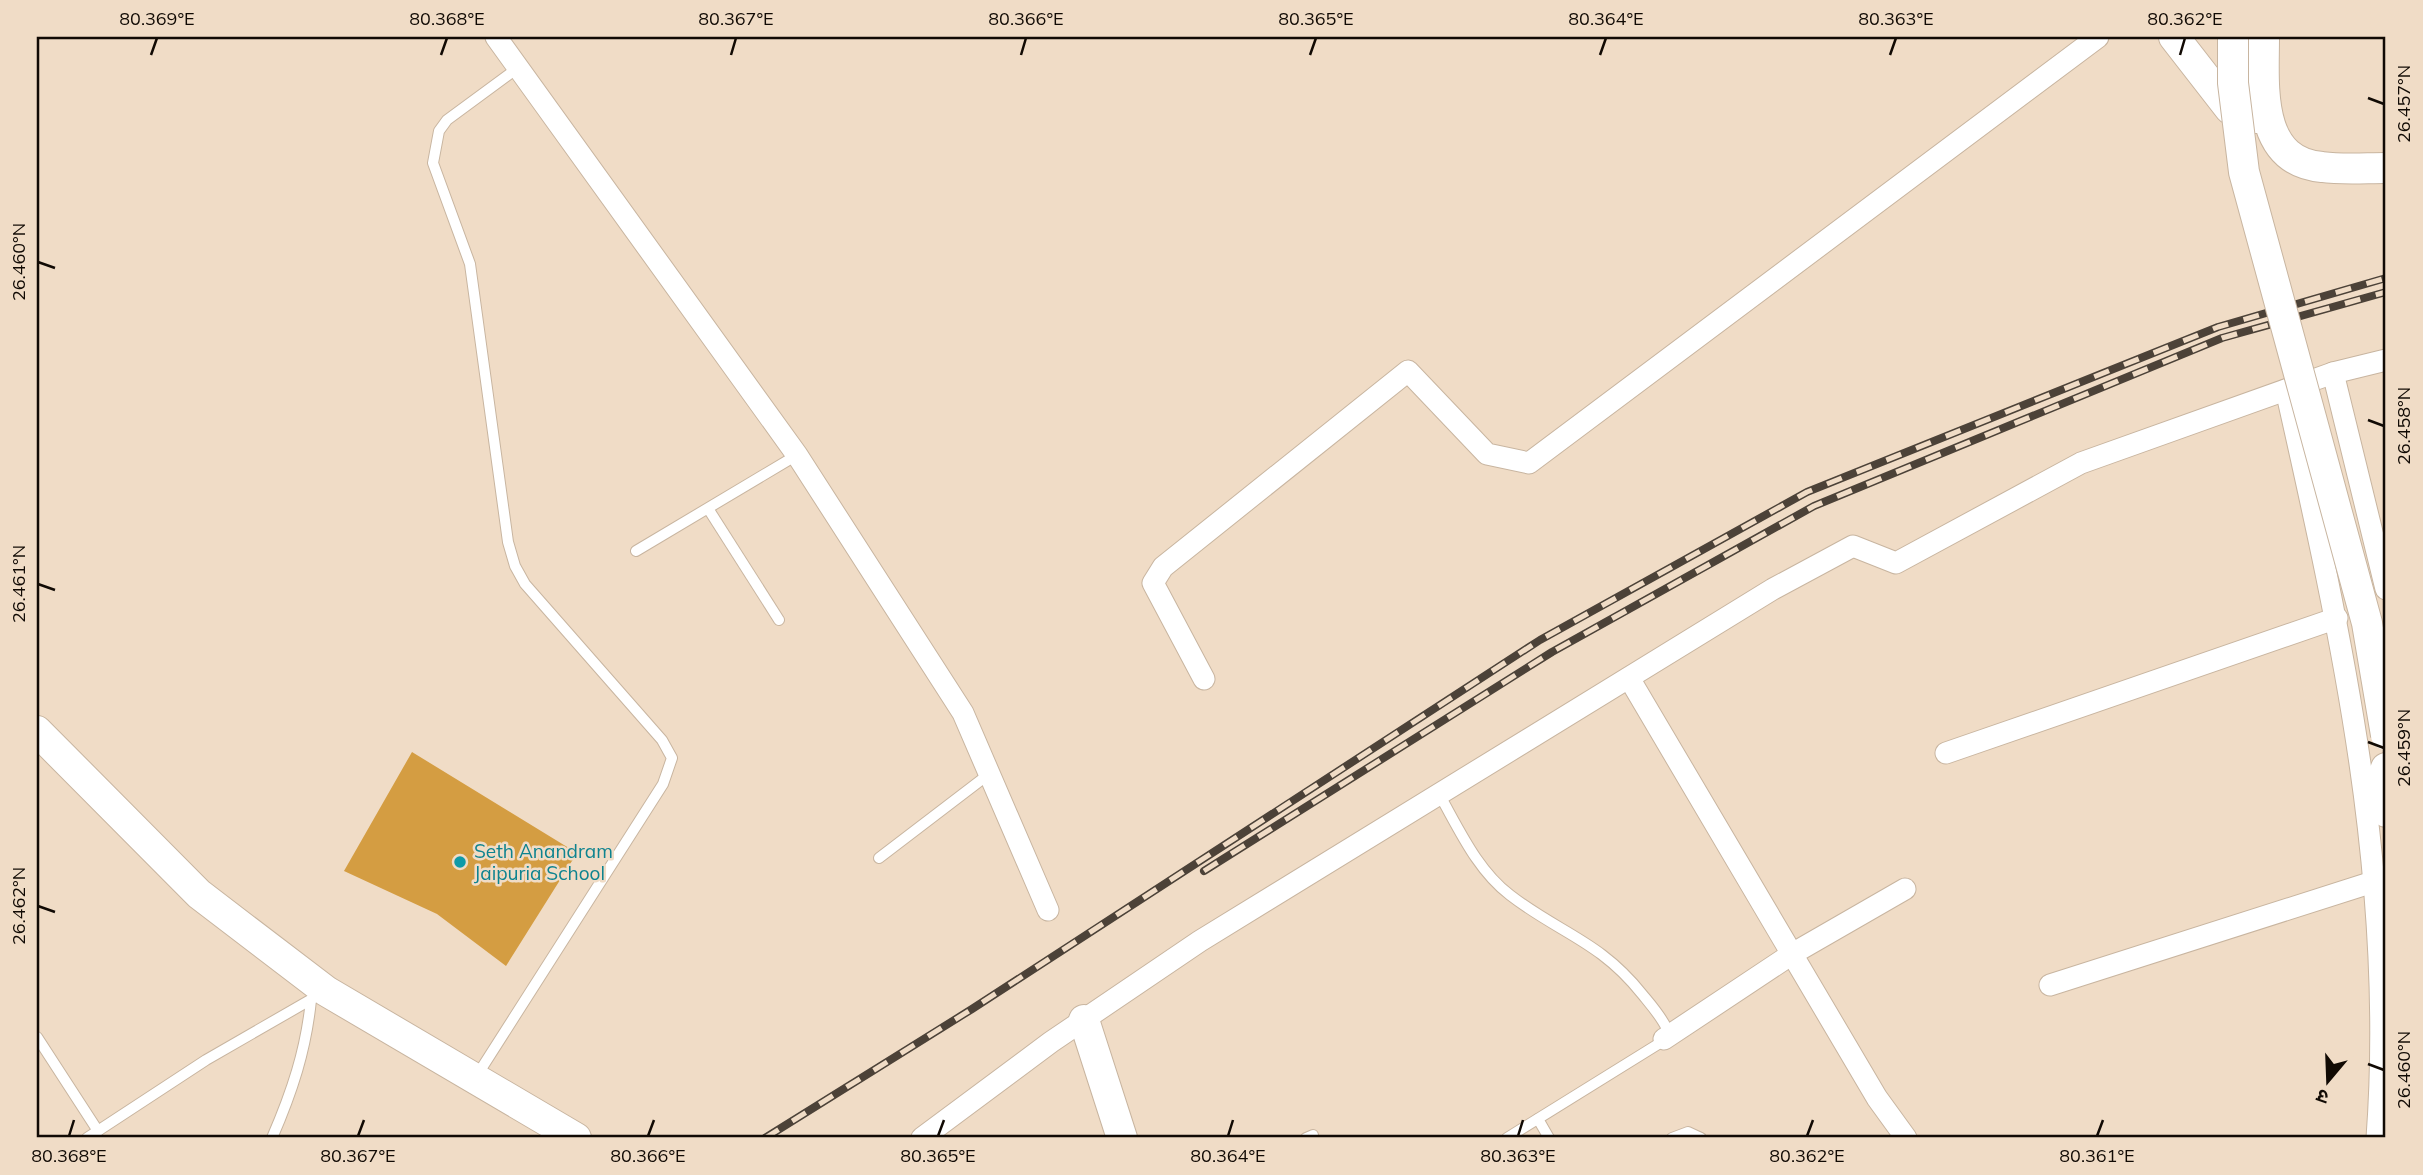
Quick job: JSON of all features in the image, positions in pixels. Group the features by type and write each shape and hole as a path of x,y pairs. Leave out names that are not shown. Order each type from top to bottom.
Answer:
{"street":[{"path":"496,37 797,455 963,713 1048,910"},
{"path":"1204,679 1153,583 1164,567 1408,371 1487,454 1529,463 2098,37"},
{"path":"2174,37 2230,109 2250,118 2267,119"},
{"path":"2233,37 2233,83 2244,172 2367,623 2386,735"},
{"path":"2264,37 2267,119 2277,145 2291,158 2319,167 2386,169"},
{"path":"922,1138 1084,1020 1200,941 1773,589 1853,546 1896,563 2081,463 2333,373 2386,360"},
{"path":"2333,373 2386,589"},
{"path":"2286,390 2337,618 2376,881 2382,1030 2377,1138"},
{"path":"1946,754 2337,618"},
{"path":"1629,678 1877,1098 1906,1138"},
{"path":"37,731 199,894 318,995 476,1077 576,1138"},
{"path":"2386,768 2382,778 2386,812"},
{"path":"2050,985 2376,881"},
{"path":"1664,1039 1792,954 1906,889"},
{"path":"1084,1020 1122,1138"}],"lane":[{"path":"476,1077 663,784 672,758 662,740 525,584 515,566 509,542 470,264 433,163 439,131 447,120 519,67"},
{"path":"636,551 709,510 797,455"},
{"path":"709,510 779,620"},
{"path":"879,858 989,775"},
{"path":"1439,794 1470,848 1494,880 1510,894 1611,960 1663,1020 1667,1029 1664,1039 1507,1138"},
{"path":"87,1138 206,1060 318,995"},
{"path":"272,1138 301,1064 318,995"},
{"path":"37,1037 98,1130"},
{"path":"1538,1119 1549,1138"},
{"path":"1672,1138 1688,1132 1701,1138"}],"building":[{"name":"Seth Anandram Jaipuria School","path":"412,752 577,853 506,966 437,914 344,871"}],"railway":[{"path":"765,1138 972,1009 1540,640 1807,492 2218,327 2386,278"},
{"path":"1204,871 1552,652 1814,506 2222,338 2386,292"}],"place":[{"name":"Seth Anandram Jaipuria School","path":"460,862"}]}
